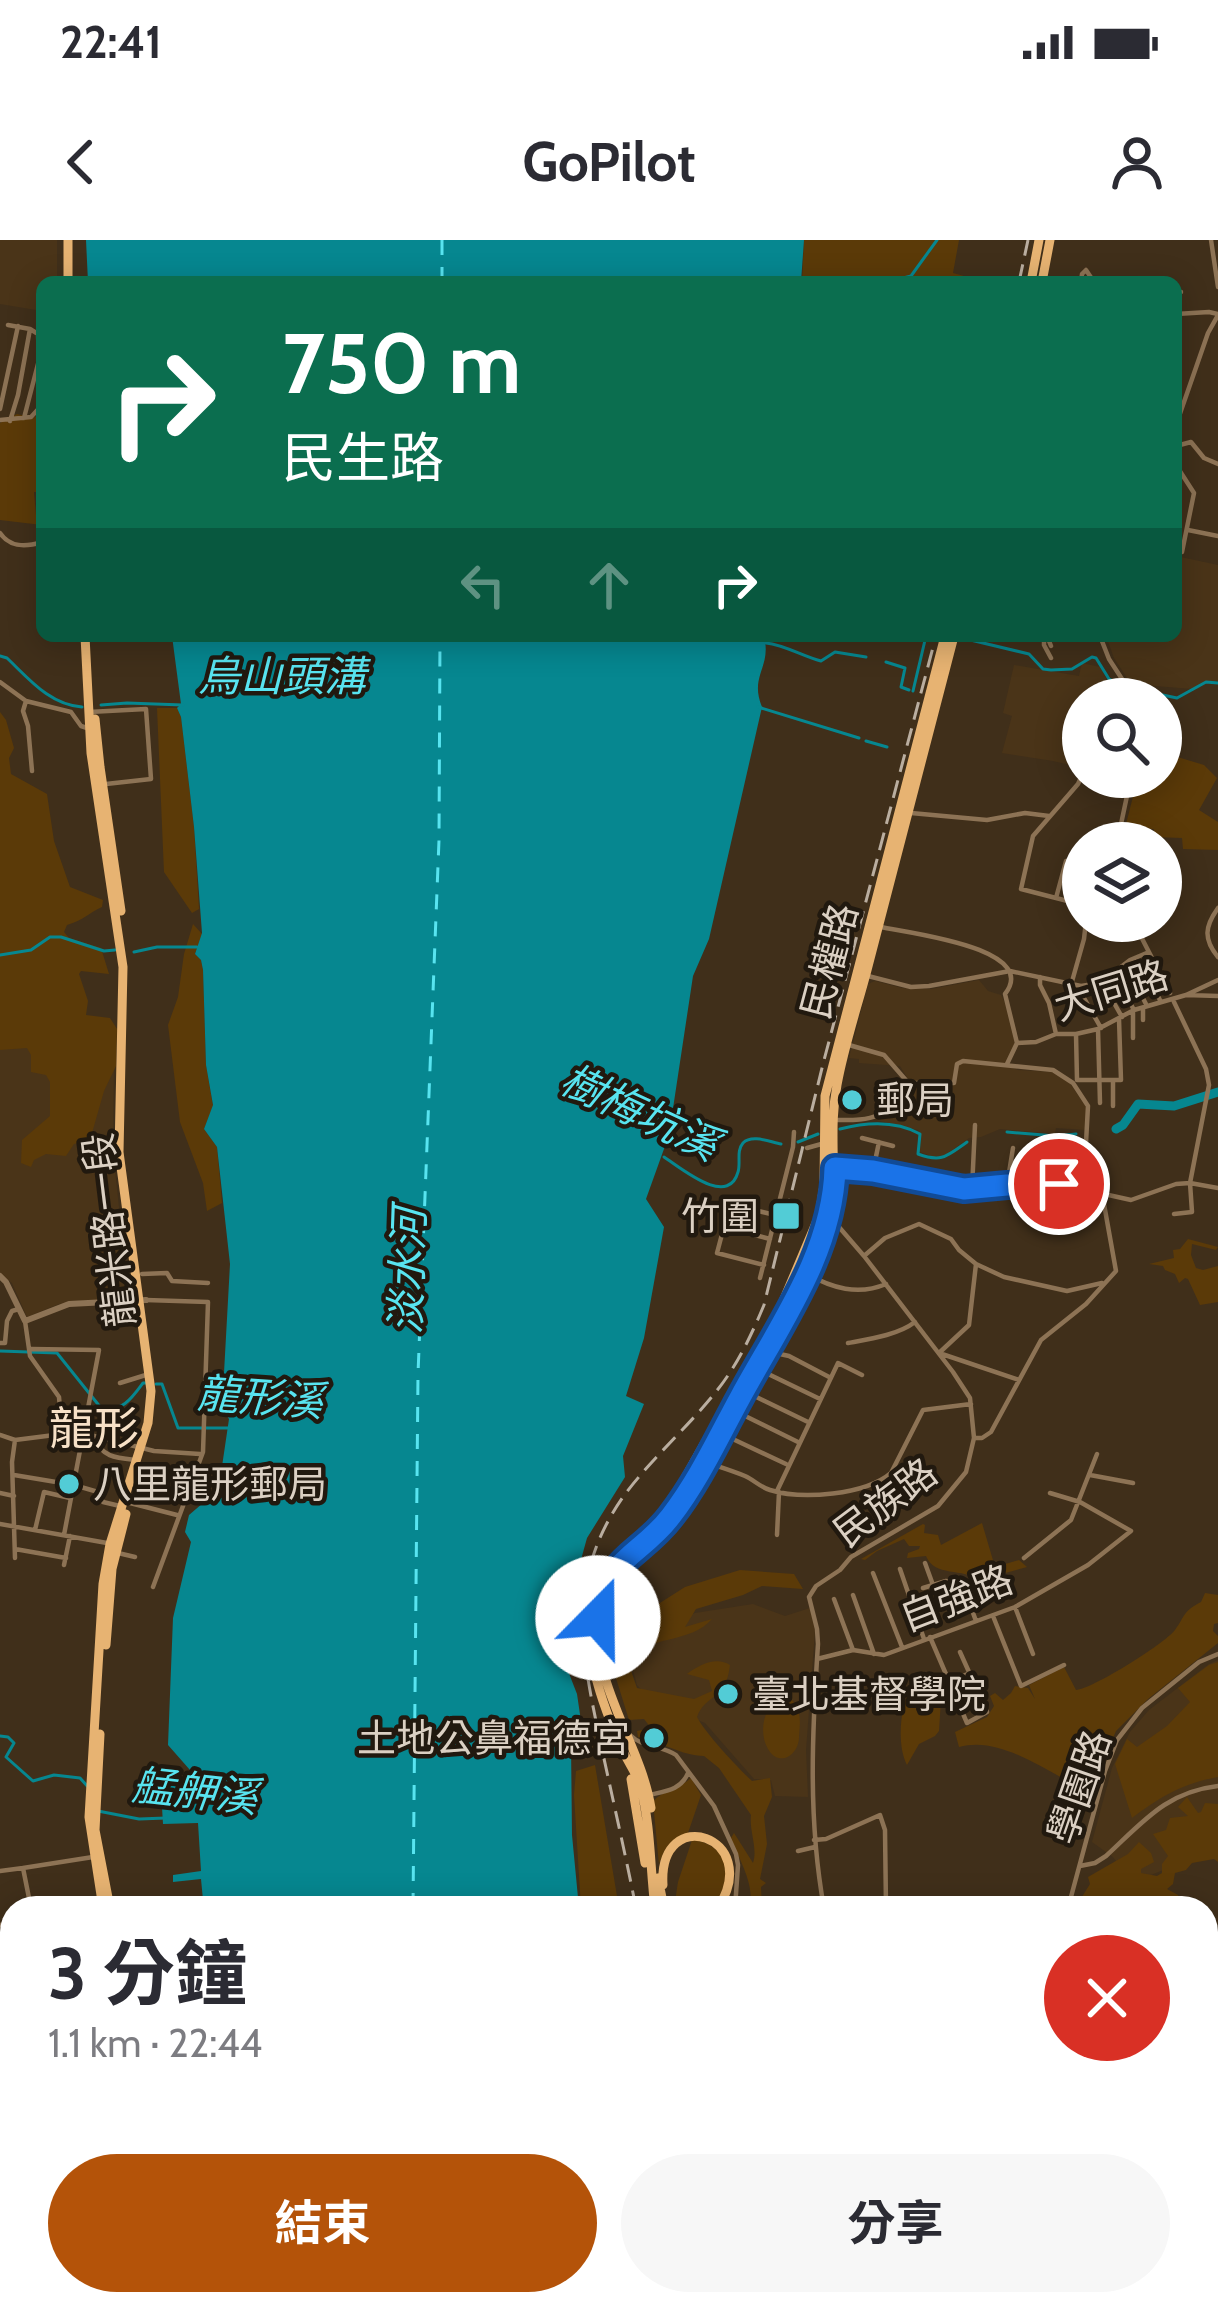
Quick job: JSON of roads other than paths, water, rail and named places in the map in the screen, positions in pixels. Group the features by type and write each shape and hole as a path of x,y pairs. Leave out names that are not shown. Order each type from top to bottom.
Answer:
{"main road":[{"path":"65,240 65,276"},
{"path":"1032,276 1040,240"},
{"path":"1043,276 1050,240"},
{"path":"88,642 99,785"},
{"path":"904,812 944,642"},
{"path":"904,812 952,642"},
{"path":"92,711 90,729 99,785"},
{"name":"龍米路一段","path":"99,785 123,967 123,1152 154,1400 104,1584 92,1769 93,1856 103,1896"},
{"name":"民權路","path":"656,1896 637,1777 614,1730 597,1676 591,1607 598,1582 614,1558 664,1511 720,1433 807,1274 824,1218 837,1085 904,812"},
{"name":"民權路","path":"830,1132 825,1096 904,812"},
{"name":"龍米路一段","path":"123,1152 143,1301"},
{"name":"民權路","path":"657,1896 649,1796 602,1663 601,1601 621,1562 670,1518 824,1218"},
{"name":"龍米路一段","path":"126,1505 136,1460 144,1448"},
{"name":"龍米路一段","path":"104,1896 93,1810 114,1547"},
{"path":"631,1767 654,1896"},
{"path":"659,1896 666,1855 681,1839 701,1836 719,1845 729,1863 725,1896"}],"street":[{"path":"1211,240 1218,287"},
{"path":"1182,314 1218,315 1182,407"},
{"path":"8,325 36,332"},
{"path":"0,409 18,326"},
{"path":"10,421 30,328"},
{"path":"24,418 36,375"},
{"path":"0,420 31,417 36,412"},
{"path":"1182,444 1191,442 1204,458 1218,464"},
{"path":"1182,475 1194,493 1182,543"},
{"path":"1186,530 1218,536"},
{"path":"0,533 15,545 36,543"},
{"path":"1045,642 1051,658"},
{"path":"1049,642 1051,646"},
{"path":"1102,642 1121,678"},
{"path":"0,682 26,700 71,712 81,726 90,729"},
{"path":"26,700 23,711 32,771"},
{"path":"92,711 146,709 152,779 99,785"},
{"path":"1062,900 1021,889 1033,836 1066,798"},
{"path":"904,812 987,820 1025,813 1051,816"},
{"path":"1056,898 1062,876"},
{"name":"大同路","path":"1218,908 1206,929 1208,943 1218,957"},
{"name":"大同路","path":"878,927 993,953 1006,963 1012,985 1005,994 1017,1043 1007,1064"},
{"path":"1071,985 1083,942"},
{"path":"1144,942 1168,992"},
{"path":"861,975 929,986 1010,971 1081,986 1100,983 1149,952"},
{"path":"1128,969 1145,1007 1143,1020"},
{"path":"1144,971 1161,1002"},
{"path":"1040,977 1056,1034"},
{"path":"1117,979 1133,1011 1133,1038"},
{"name":"大同路","path":"1017,1043 1099,1029 1133,1011 1218,980"},
{"path":"911,1086 954,1084 957,1064 963,1061 1053,1070 1075,1081 1121,1080 1121,1018 1105,986"},
{"path":"1186,995 1218,996"},
{"path":"1084,998 1099,1029 1100,1103"},
{"path":"1174,1004 1206,1070 1208,1095 1190,1183 1192,1212 1174,1214"},
{"path":"1076,1034 1075,1081 1089,1114 1085,1160"},
{"path":"847,1045 884,1054 911,1086"},
{"path":"1113,1080 1113,1106"},
{"path":"807,1148 854,1120 908,1102 911,1086"},
{"path":"972,1189 975,1125"},
{"path":"760,1278 794,1132"},
{"path":"862,1138 893,1146"},
{"path":"873,1171 879,1142"},
{"path":"1007,1185 1013,1148"},
{"path":"829,1169 873,1171 972,1189 1059,1184 1131,1199 1176,1184 1218,1188"},
{"path":"864,1256 885,1238 919,1224 951,1239 976,1264 1004,1277 1067,1291 1099,1285 1116,1271 1102,1193"},
{"path":"764,1265 717,1252 730,1204 775,1215"},
{"name":"民族路","path":"817,1658 818,1629 809,1597 816,1586 865,1547 938,1506 966,1472 974,1438 970,1398 864,1256 824,1218"},
{"path":"724,1227 770,1239"},
{"path":"976,1264 968,1325 939,1353 1019,1380"},
{"path":"142,1274 167,1273 172,1282 208,1283"},
{"path":"807,1274 831,1288 871,1290 886,1284"},
{"path":"0,1276 25,1321 30,1352 59,1397 62,1432"},
{"path":"974,1438 991,1432 1041,1340 1086,1304 1106,1280"},
{"path":"25,1321 70,1304 208,1302 202,1455 153,1587"},
{"path":"0,1343 5,1343 12,1311 19,1309"},
{"path":"848,1343 903,1331 915,1322"},
{"path":"15,1549 65,1562 71,1498 99,1350 30,1352"},
{"path":"766,1352 789,1357 830,1378"},
{"path":"777,1535 778,1491 830,1378 838,1363 862,1375"},
{"path":"757,1368 820,1399"},
{"path":"120,1383 153,1380"},
{"path":"744,1391 808,1423"},
{"path":"699,1462 741,1474 764,1488 828,1494 870,1485 891,1473 923,1410 971,1404"},
{"path":"733,1410 799,1442"},
{"path":"0,1436 15,1440 78,1432 144,1448 202,1455"},
{"path":"720,1433 788,1465"},
{"path":"93,1437 101,1452 110,1457 136,1460"},
{"path":"15,1440 15,1558"},
{"path":"1024,1558 1071,1520 1097,1454"},
{"path":"14,1475 98,1492 104,1502 179,1515"},
{"path":"1090,1475 1133,1483"},
{"path":"35,1530 44,1492 71,1498"},
{"path":"0,1493 14,1496"},
{"path":"1050,1493 1080,1502"},
{"name":"自強路","path":"817,1658 854,1650 884,1655 993,1616 1088,1565 1131,1531 1080,1502"},
{"path":"0,1524 114,1547 135,1557"},
{"path":"925,1562 933,1585"},
{"path":"900,1570 967,1724 987,1713 960,1652"},
{"path":"873,1573 902,1647"},
{"path":"923,1588 946,1581 962,1583 976,1621"},
{"path":"853,1595 874,1654"},
{"path":"834,1598 854,1650"},
{"path":"935,1610 968,1598"},
{"path":"1015,1607 1033,1654"},
{"path":"993,1616 1021,1686 1064,1665"},
{"name":"學園路","path":"1071,1896 1105,1771 1124,1730 1142,1708 1188,1670 1218,1654"},
{"path":"817,1658 811,1748 814,1844 822,1896"},
{"path":"948,1682 970,1673"},
{"path":"625,1732 636,1742 672,1752 714,1806 736,1854 736,1896"},
{"path":"649,1796 673,1790 689,1772"},
{"path":"1080,1866 1106,1856 1178,1795 1218,1786"},
{"path":"798,1851 880,1815 885,1830 886,1896"},
{"path":"0,1871 93,1856"},
{"path":"23,1868 29,1896"}],"water":[{"path":"86,240 804,240 801,276 88,276"},
{"name":"淡水河","path":"173,642 765,642 758,687 762,707 709,939 693,976 669,1135 646,1199 664,1227 644,1338 626,1396 644,1404 623,1456 625,1477 587,1538 574,1585 565,1663 577,1694 583,1735 571,1743 578,1896 203,1896 201,1879 173,1882 173,1875 201,1871 198,1823 163,1824 161,1791 167,1770 179,1771 182,1812 194,1807 190,1770 168,1745 173,1618 191,1542 185,1532 189,1515 217,1491 229,1419 222,1409 230,1264 217,1147 204,1129 213,1105 206,1065 203,970 195,954 202,933 194,827 177,708 181,704"}],"waterway":[{"path":"911,276 937,240"},
{"path":"913,691 925,642"},
{"path":"979,642 1029,654 1043,669 1072,669 1096,658 1108,678"},
{"path":"766,643 821,661 835,652 866,657"},
{"name":"烏山頭溝","path":"0,656 50,696 82,707"},
{"path":"886,662 905,668 901,687 909,690"},
{"path":"1182,695 1206,682 1218,683"},
{"name":"烏山頭溝","path":"101,705 183,705"},
{"path":"758,707 859,738"},
{"path":"866,741 887,747"},
{"path":"0,955 31,950 50,937 115,950"},
{"path":"134,952 197,947"},
{"name":"樹梅坑溪","path":"1116,1129 1138,1104 1174,1106 1218,1092"},
{"name":"樹梅坑溪","path":"840,1129 901,1126 920,1134 918,1154 933,1158 967,1142"},
{"name":"樹梅坑溪","path":"1007,1132 1076,1134"},
{"name":"樹梅坑溪","path":"798,1142 818,1134"},
{"name":"樹梅坑溪","path":"664,1157 704,1182 725,1186 738,1172 743,1143 756,1139 781,1144"},
{"name":"龍形溪","path":"0,1351 57,1353 101,1408 121,1406 146,1383"},
{"name":"龍形溪","path":"156,1384 162,1384 178,1428 229,1428"},
{"name":"艋舺溪","path":"0,1736 14,1743 6,1757 33,1781 54,1775 80,1778 89,1788"},
{"name":"艋舺溪","path":"98,1811 139,1819 166,1818"}],"railway":[{"path":"1020,276 1028,240"},
{"path":"633,1896 585,1654 585,1591 592,1560 623,1497 730,1372 764,1305 934,642"}],"place":[{"name":"郵局","path":"852,1100"},
{"name":"竹圍","path":"786,1216"},
{"name":"八里龍形郵局","path":"69,1484"},
{"name":"臺北基督學院","path":"728,1694"},
{"name":"土地公鼻福德宮","path":"654,1738"}],"district":[{"name":"龍形","path":"94,1428"}]}
